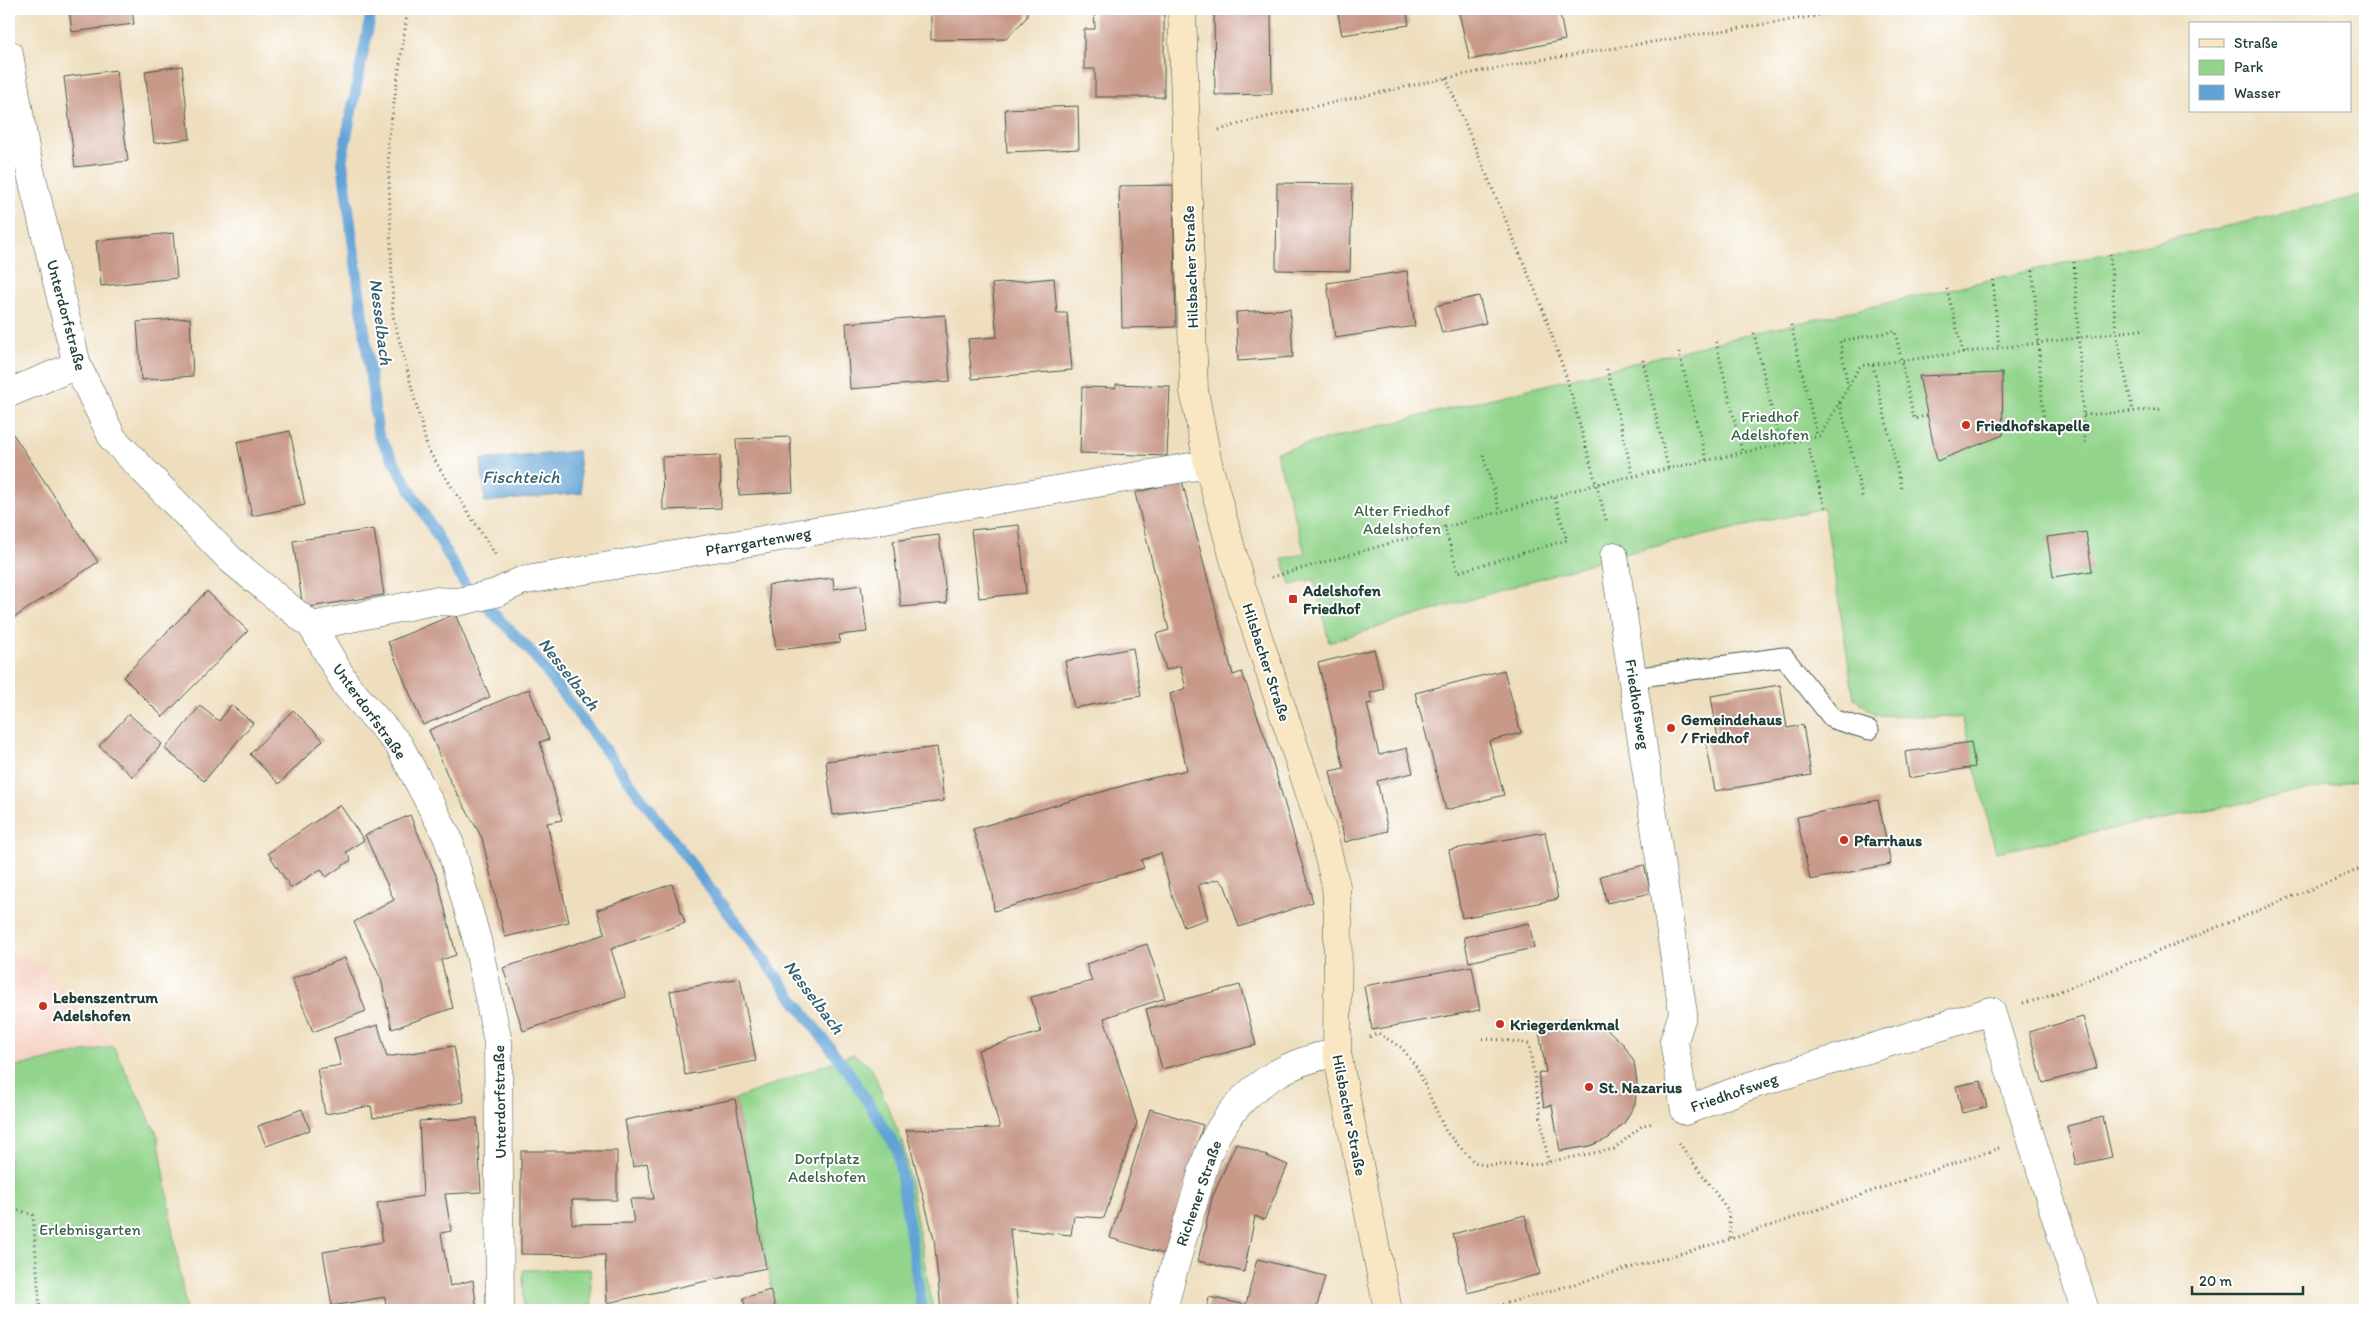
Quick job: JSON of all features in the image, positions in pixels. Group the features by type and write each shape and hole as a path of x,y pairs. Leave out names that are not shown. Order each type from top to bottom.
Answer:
{"main road":[{"name":"Hilsbacher Straße","path":"1182,9 1194,391 1208,464 1241,585 1322,830 1336,886 1338,921 1337,1052 1388,1310"}],"street":[{"name":"Unterdorfstraße","path":"9,54 26,153 77,365 113,439 231,560 312,626 347,686 398,745 448,838 477,940 498,1042 500,1310"},
{"path":"9,393 77,365"},
{"name":"Pfarrgartenweg","path":"312,626 433,601 458,602 496,593 521,581 1208,464"},
{"name":"Friedhofsweg","path":"1614,556 1684,1013 1674,1041 1674,1116 1749,1086 1991,1011"},
{"path":"1991,1011 2085,1310"},
{"name":"Richener Straße","path":"1163,1310 1173,1268 1209,1154 1222,1126 1251,1091 1281,1069 1314,1056 1337,1052"}],"lane":[{"path":"1634,678 1784,657 1833,719 1869,730"}],"path":[{"path":"408,9 388,143 393,316 428,450 501,562 521,581"},
{"path":"1186,140 1253,120 1446,78 1540,60 1859,9"},
{"path":"1446,78 1542,307 1568,379 1597,484 1614,556"},
{"path":"2110,254 2116,333 2132,411"},
{"path":"2074,262 2085,444"},
{"path":"2033,270 2044,426"},
{"path":"1994,280 1999,349"},
{"path":"1947,289 1963,353"},
{"path":"1791,324 1817,436"},
{"path":"1286,573 1444,526 1597,484 1820,436 1860,366 2146,329"},
{"path":"1848,387 1840,341 1895,331 1900,362 1914,419 1928,415"},
{"path":"1754,333 1780,444"},
{"path":"1716,342 1742,452"},
{"path":"1679,352 1706,460"},
{"path":"1643,360 1668,468"},
{"path":"1873,365 1902,490"},
{"path":"1608,369 1633,476"},
{"path":"1840,402 1863,500"},
{"path":"2084,414 2163,409"},
{"path":"2028,426 2084,425"},
{"path":"1806,439 1824,508"},
{"path":"1483,455 1500,511"},
{"path":"1444,526 1458,572 1567,540 1554,496"},
{"path":"1991,1011 2041,999 2365,867"},
{"path":"1337,1052 1378,1033 1402,1048 1418,1068 1446,1132 1474,1162 1497,1166 1548,1162 1614,1149 1643,1125 1674,1116 1728,1210 1731,1239"},
{"path":"1483,1039 1529,1044 1548,1162"},
{"path":"1482,1310 1731,1239 2031,1138"},
{"path":"9,1207 33,1215 40,1310"}],"shaded area":[{"name":"Lebenszentrum Adelshofen","path":"9,951 43,966 113,1046 9,1068"}],"green space":[{"path":"2365,195 2365,779 1996,852 1962,717 1876,715 1854,698 1824,508 1614,556 1329,642 1314,579 1291,585 1282,559 1305,553 1276,452 1754,333"},
{"name":"Erlebnisgarten","path":"113,1046 158,1136 186,1310 9,1310 9,1068"},
{"name":"Dorfplatz Adelshofen","path":"853,1054 871,1067 903,1143 933,1310 776,1310 735,1099"},
{"path":"590,1269 592,1310 524,1310 523,1270"}],"water":[{"name":"Fischteich","path":"578,451 582,493 485,502 481,460"}],"building":[{"path":"69,9 132,9 134,24 72,32"},
{"path":"931,9 1027,9 1027,17 1006,39 931,40"},
{"path":"1094,9 1164,9 1164,97 1095,97 1095,69 1084,69 1084,29 1095,29"},
{"path":"1214,9 1271,9 1272,94 1215,95"},
{"path":"1337,9 1406,9 1409,25 1342,35"},
{"path":"1458,9 1559,9 1565,40 1470,60"},
{"path":"182,66 190,139 154,143 145,71"},
{"path":"116,70 128,161 75,167 64,77"},
{"path":"1078,106 1079,149 1007,152 1005,109"},
{"path":"1277,183 1352,184 1350,271 1276,270"},
{"path":"1173,185 1176,327 1122,328 1119,186"},
{"path":"173,233 177,278 101,286 96,241"},
{"path":"1407,271 1415,326 1335,338 1327,283"},
{"path":"1054,278 1057,313 1067,313 1072,370 972,379 968,339 997,337 992,284"},
{"path":"1479,296 1486,323 1442,333 1435,306"},
{"path":"1290,309 1293,357 1238,361 1236,312"},
{"path":"945,315 950,381 850,389 846,323"},
{"path":"190,318 193,376 141,380 137,322"},
{"name":"Friedhofskapelle","path":"2002,373 2003,435 1937,461 1919,376"},
{"path":"1116,384 1170,386 1167,456 1080,453 1082,387 1116,388"},
{"path":"290,431 305,505 252,516 237,442"},
{"path":"13,434 98,562 9,621 9,437"},
{"path":"790,437 793,492 739,495 736,439"},
{"path":"720,455 721,508 663,510 662,457"},
{"path":"1182,481 1233,675 1242,672 1268,746 1313,902 1239,927 1225,886 1219,879 1198,885 1208,919 1184,927 1171,893 1161,853 1141,860 1144,868 994,911 992,893 973,829 1143,780 1187,770 1170,694 1186,688 1180,666 1166,670 1156,634 1169,630 1135,493"},
{"path":"1019,525 1026,593 979,598 971,530"},
{"path":"374,529 384,595 303,608 293,541"},
{"path":"2086,532 2092,571 2053,577 2047,537"},
{"path":"939,535 947,603 901,607 893,541"},
{"path":"833,578 834,589 861,585 867,632 839,635 840,643 776,650 768,585"},
{"path":"207,591 248,631 163,717 123,677"},
{"path":"455,614 490,697 423,725 388,642"},
{"path":"1133,648 1141,696 1074,708 1065,661"},
{"path":"1374,649 1384,689 1370,693 1372,703 1367,704 1379,755 1407,748 1413,773 1377,781 1388,831 1345,842 1330,771 1344,768 1318,663"},
{"path":"1504,670 1521,733 1489,741 1504,795 1446,810 1415,693"},
{"path":"1780,685 1787,728 1803,725 1811,775 1715,791 1706,741 1718,739 1711,696"},
{"path":"529,689 549,739 540,742 562,820 547,823 569,922 505,937 482,838 449,779 429,730"},
{"path":"231,705 253,723 204,781 165,749 200,706 219,721"},
{"path":"293,710 323,740 279,784 250,754"},
{"path":"129,714 162,744 133,777 99,746"},
{"path":"1971,742 1975,767 1909,778 1905,752"},
{"path":"937,747 944,801 833,815 826,761"},
{"name":"Pfarrhaus","path":"1878,800 1891,864 1810,880 1797,817"},
{"path":"340,805 364,840 346,852 351,860 326,877 321,869 291,888 268,853"},
{"path":"410,815 438,880 456,955 441,960 453,1008 392,1029 381,979 354,922 394,900 365,835"},
{"path":"1545,832 1558,899 1462,918 1449,850"},
{"path":"1644,865 1651,893 1607,903 1600,876"},
{"path":"672,884 685,923 611,949 626,997 523,1031 503,968 605,934 597,910"},
{"path":"1529,923 1534,948 1469,962 1464,937"},
{"path":"1147,944 1165,998 1104,1018 1137,1123 1104,1218 1074,1216 1071,1235 1010,1229 1018,1310 941,1310 934,1239 906,1130 1000,1128 978,1050 1041,1032 1031,997 1092,981 1086,964"},
{"path":"345,958 366,1011 313,1032 292,979"},
{"path":"1472,966 1480,1010 1372,1030 1364,986"},
{"path":"740,978 756,1061 685,1075 670,991"},
{"path":"1240,985 1256,1045 1162,1069 1146,1009"},
{"path":"2083,1017 2097,1068 2043,1083 2029,1032"},
{"name":"St. Nazarius","path":"1567,1020 1588,1022 1608,1030 1624,1045 1634,1062 1637,1083 1635,1104 1624,1123 1609,1138 1590,1146 1560,1151 1552,1105 1544,1107 1538,1073 1546,1072 1538,1026"},
{"path":"378,1025 387,1057 454,1046 464,1102 373,1118 371,1106 325,1114 317,1069 341,1065 334,1038"},
{"path":"1981,1081 1987,1107 1962,1113 1956,1086"},
{"path":"735,1099 766,1268 607,1303 605,1255 521,1254 521,1151 617,1151 617,1200 572,1200 572,1224 634,1223 630,1199 654,1199 647,1163 633,1167 625,1120"},
{"path":"302,1109 310,1130 266,1146 258,1126"},
{"path":"1150,1109 1203,1125 1164,1254 1110,1238"},
{"path":"2103,1117 2112,1157 2076,1165 2067,1126"},
{"path":"477,1118 481,1192 445,1194 451,1231 441,1233 450,1286 473,1280 477,1310 386,1310 385,1297 332,1306 323,1252 383,1242 377,1203 423,1196 419,1121"},
{"path":"1236,1143 1288,1165 1264,1220 1255,1216 1244,1272 1198,1261 1212,1198"},
{"path":"1525,1215 1540,1274 1468,1293 1453,1234"},
{"path":"1257,1259 1325,1276 1316,1310 1207,1310 1209,1297 1246,1305"},
{"path":"770,1290 776,1310 746,1310 743,1298"}],"waterway":[{"name":"Nesselbach","path":"372,9 342,159 378,434 466,586 529,649 850,1074 897,1149 922,1310"}],"place":[{"name":"Friedhofskapelle","path":"1966,425"},
{"name":"Adelshofen Friedhof","path":"1293,599"},
{"name":"Gemeindehaus / Friedhof","path":"1671,728"},
{"name":"Pfarrhaus","path":"1844,840"},
{"name":"Lebenszentrum Adelshofen","path":"43,1006"},
{"name":"Kriegerdenkmal","path":"1500,1024"},
{"name":"St. Nazarius","path":"1589,1087"}],"park label":[{"name":"Friedhof Adelshofen","path":"1770,425"},
{"name":"Alter Friedhof Adelshofen","path":"1402,519"}]}
